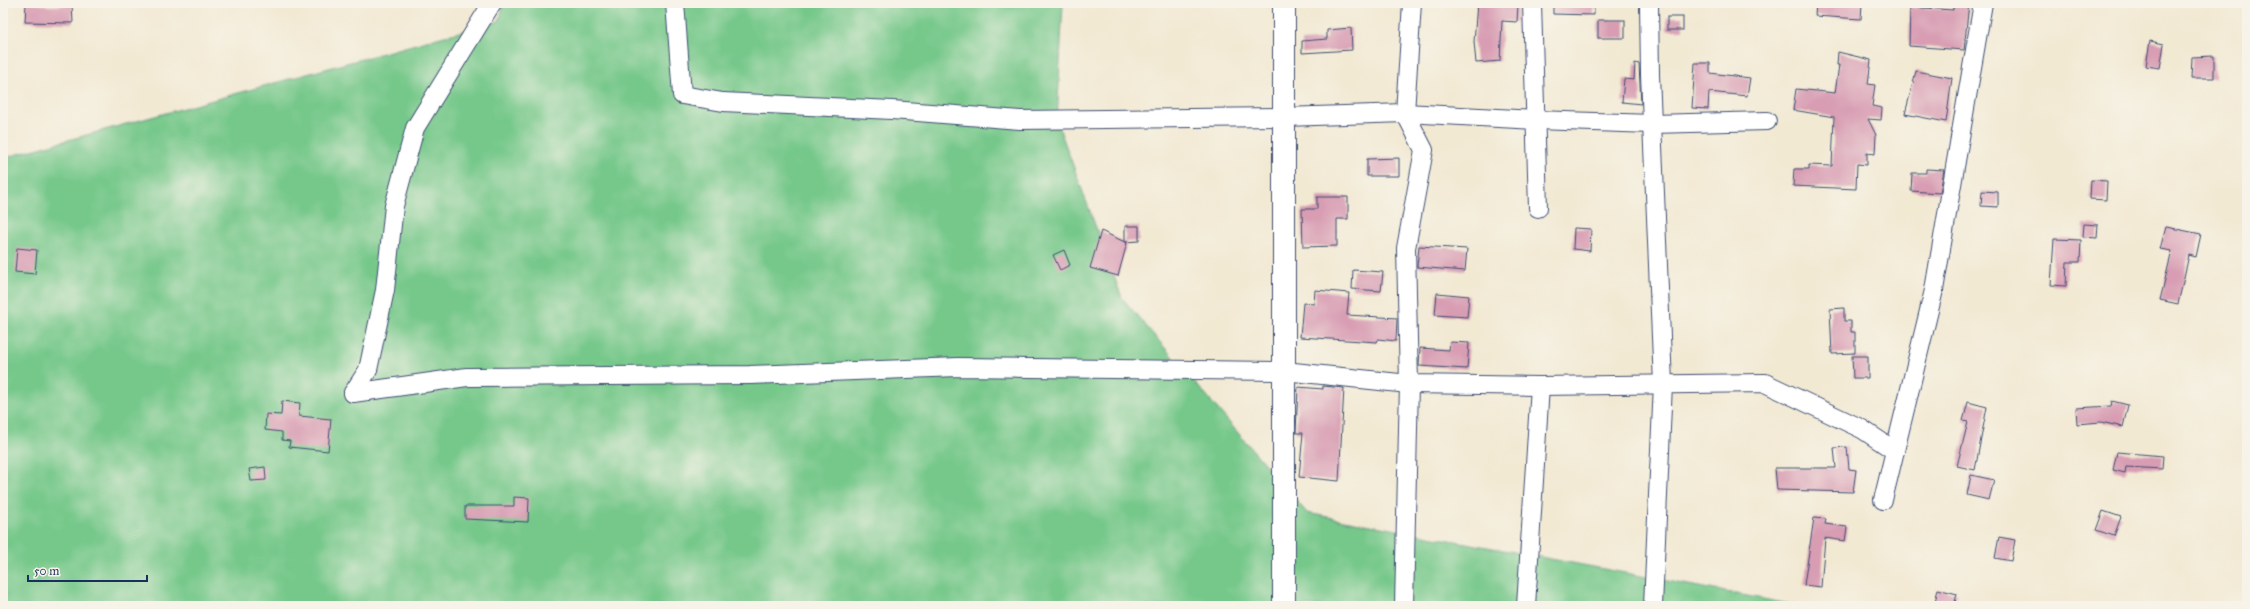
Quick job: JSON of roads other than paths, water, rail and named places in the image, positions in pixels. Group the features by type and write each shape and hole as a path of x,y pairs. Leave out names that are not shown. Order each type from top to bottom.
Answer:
{"street":[{"path":"492,3 415,128 394,206 385,290 368,370 353,393 467,377 750,375 958,367 1284,371 1410,384 1540,386 1764,382 1862,430 1895,451"},
{"path":"675,3 682,95 723,102 892,110 1020,120 1284,117 1405,113 1652,124 1767,121"},
{"path":"1284,3 1284,606"},
{"path":"1404,606 1410,384 1406,248 1424,150 1405,113 1412,3"},
{"path":"1532,3 1538,208"},
{"path":"1650,3 1652,124 1663,384 1653,606"},
{"path":"1883,500 1934,290 1983,3"},
{"path":"1526,606 1540,386"}]}
